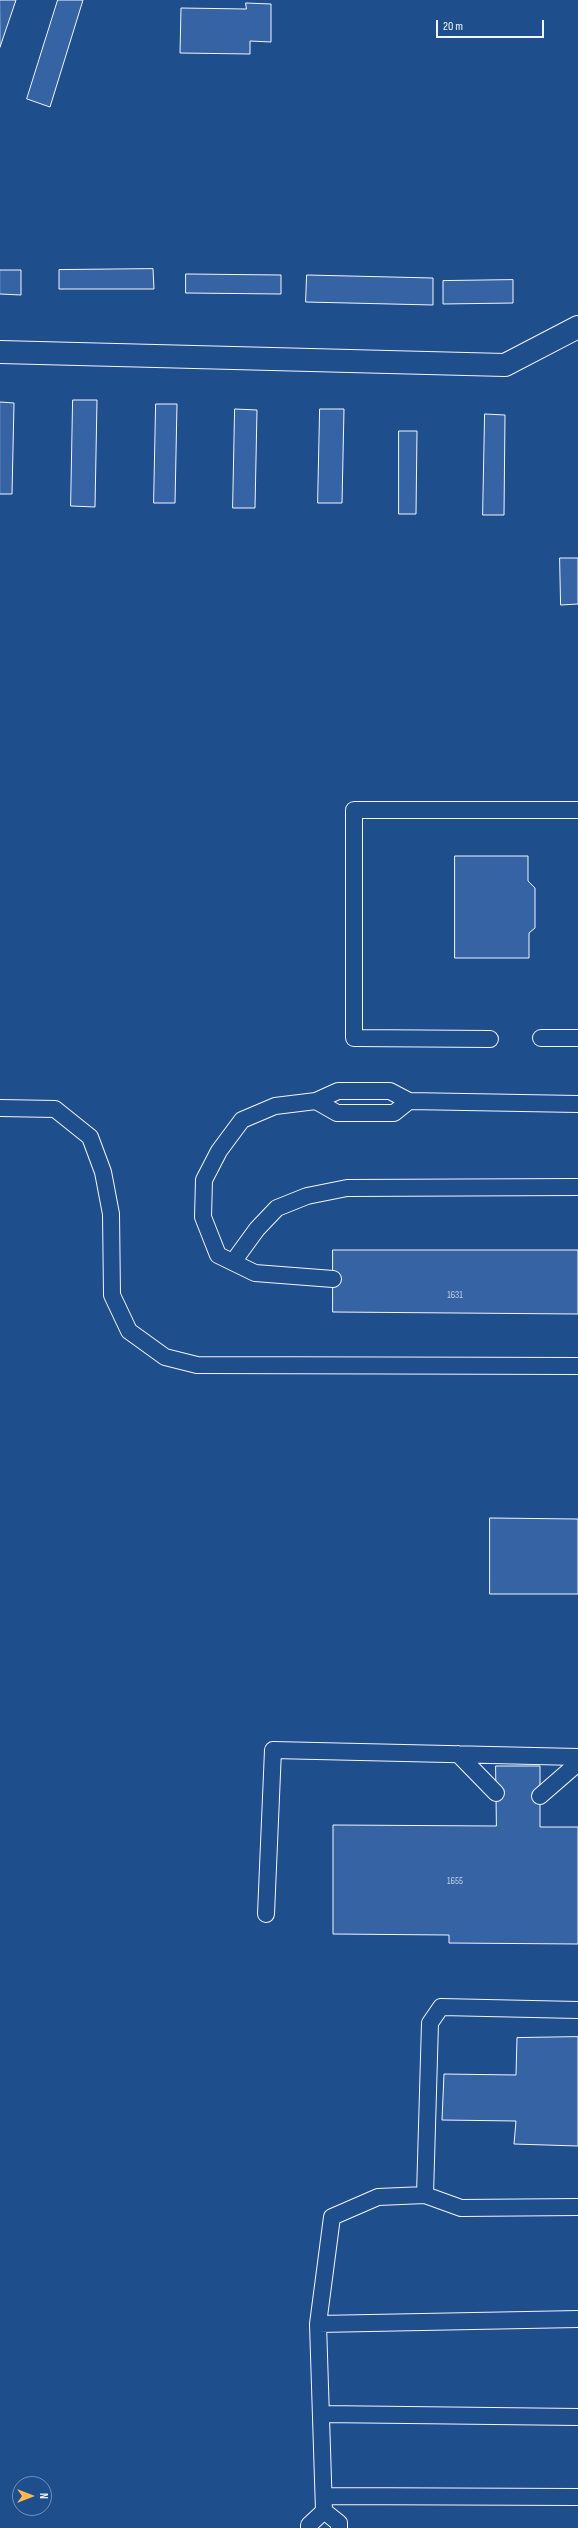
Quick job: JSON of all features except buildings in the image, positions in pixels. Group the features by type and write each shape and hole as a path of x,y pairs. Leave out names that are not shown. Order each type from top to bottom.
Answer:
{"street":[{"path":"0,352 505,365 578,327"}],"lane":[{"path":"490,1039 354,1038 354,810 578,810"},
{"path":"541,1038 578,1038"},
{"path":"333,1279 255,1273 218,1255 203,1217 204,1180 219,1151 242,1120 275,1106 316,1101 338,1091 390,1091 409,1101 578,1104"},
{"path":"316,1101 337,1113 394,1113 409,1101"},
{"path":"0,1108 55,1109 90,1137 103,1172 111,1214 112,1295 129,1331 165,1358 197,1365 578,1366"},
{"path":"233,1262 257,1229 277,1208 307,1196 347,1188 578,1187"},
{"path":"266,1914 273,1750 578,1757"},
{"path":"458,1754 496,1793"},
{"path":"540,1796 578,1763"},
{"path":"425,2195 430,2023 441,2007 578,2010"},
{"path":"309,2528 309,2525 324,2503 318,2324 332,2217 378,2197 425,2195 461,2208 578,2207"},
{"path":"318,2324 578,2318"},
{"path":"322,2414 578,2417"},
{"path":"324,2503 578,2497"},
{"path":"324,2503 339,2523 339,2528"}]}
